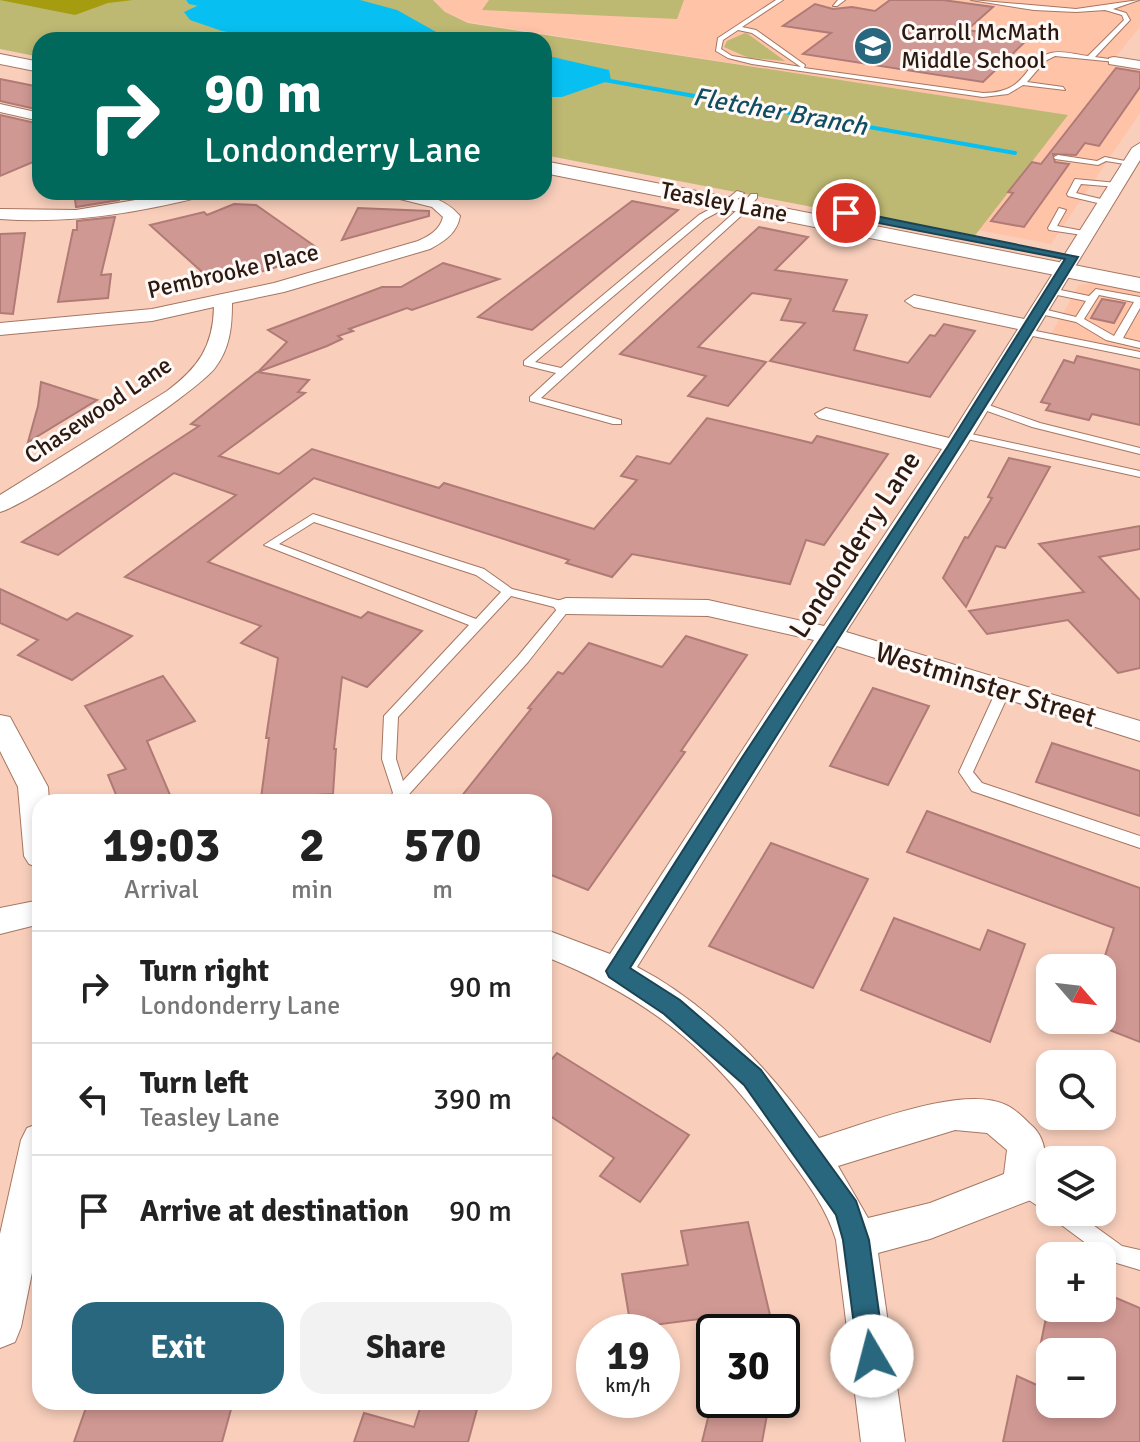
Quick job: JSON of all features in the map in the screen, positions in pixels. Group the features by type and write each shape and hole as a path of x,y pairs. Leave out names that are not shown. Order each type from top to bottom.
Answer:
{"main road":[{"path":"0,49 32,55"},
{"path":"0,59 32,65"},
{"name":"Teasley Lane","path":"552,157 742,200 1047,298 1132,305"},
{"name":"Teasley Lane","path":"552,168 742,200"},
{"name":"Teasley Lane","path":"1047,298 1140,270"}],"street":[{"path":"1114,61 1140,65"},
{"path":"0,108 32,115"},
{"name":"Londonderry Lane","path":"617,971 749,760 959,441 1140,148"},
{"path":"0,214 82,214 173,200"},
{"name":"Pembrooke Place","path":"0,329 152,315 223,302 424,245 438,238 450,225 452,216 438,204 422,200"},
{"path":"914,301 1047,298"},
{"name":"Chasewood Lane","path":"0,505 184,386 215,351 223,326 223,302"},
{"path":"826,414 959,441"},
{"name":"Westminster Street","path":"566,606 708,608 833,636 1140,731"},
{"path":"0,724 34,794"},
{"path":"0,921 32,914"},
{"path":"552,945 617,971 672,1007 752,1078 847,1209 856,1240 883,1442"},
{"path":"812,1157 955,1114 995,1117 1027,1144 1036,1195 856,1240"},
{"path":"0,1327 32,1177"}],"lane":[{"path":"780,0 720,39 718,50 730,57 752,62 972,95 1007,92 1022,83 1046,56 1062,53 1114,61"},
{"path":"835,5 842,0"},
{"path":"974,0 1050,9 1105,7 1136,0"},
{"path":"1091,57 1127,20 1124,14 1105,7"},
{"path":"737,28 754,31 795,63 826,73"},
{"path":"1022,83 1063,89"},
{"path":"1058,157 1098,163 1105,159 1131,163"},
{"path":"1106,203 1079,198 1071,191 1078,181 1117,185"},
{"path":"563,372 528,363 702,217 742,200"},
{"path":"617,422 534,399 742,200"},
{"path":"1062,210 1052,228 1086,234"},
{"path":"1079,320 1093,305 1096,292 1132,305 1117,340"},
{"path":"1047,298 1093,305"},
{"path":"1047,298 1079,320 1117,340 1140,345"},
{"path":"1047,298 1140,355"},
{"path":"980,405 1036,425 1140,451"},
{"path":"959,441 1140,474"},
{"path":"400,794 523,659 566,606 508,592 480,572 313,518 270,545 478,624"},
{"path":"395,794 389,759 391,716 508,592"},
{"path":"1004,689 966,772 977,787 1140,842"},
{"path":"1078,1226 1117,1254 1140,1260"}],"shaded area":[{"path":"0,0 433,0 445,12 468,23 527,32 32,32 32,55 0,49"},
{"path":"0,0 133,0 108,3 75,15"},
{"name":"Carroll McMath Middle School","path":"433,0 1140,0 1140,27 1109,65 1140,70 1140,113 1051,244 978,230 1067,115 552,35 552,32 468,22 445,12"},
{"path":"489,0 684,0 677,19 482,10"},
{"path":"745,33 785,61 749,58 724,47 727,41"},
{"path":"552,36 1068,115 973,238 552,157"},
{"path":"1100,282 1140,290 1140,352 1051,334 1079,285"}],"water":[{"path":"210,0 360,0 397,10 436,32 227,32 190,20 184,12"},
{"path":"552,57 609,70 611,80 562,97 552,97"}],"building":[{"name":"Carroll McMath Middle School","path":"890,0 943,0 993,7 967,30 1028,39 983,82 803,54 831,33 783,26 815,4 833,9 852,7 875,11"},
{"path":"1116,68 1140,72 1140,87 1099,146 1085,143 1076,155 1053,154 1055,162 1069,164 1024,227 991,221 1013,193 1008,192 1032,162 1041,164"},
{"path":"0,79 32,85 32,108 0,101"},
{"path":"0,115 32,122 32,162 0,176"},
{"path":"75,200 119,200 76,207"},
{"path":"632,201 678,210 532,330 478,317"},
{"path":"234,204 256,205 316,247 268,261 277,267 229,281 225,278 212,281 150,225 204,212 207,215"},
{"path":"358,208 429,211 429,216 342,240"},
{"path":"115,217 101,275 111,274 108,298 58,302 77,221"},
{"path":"759,227 808,237 775,270 847,280 833,311 867,315 854,350 908,363 930,335 935,336 944,324 975,331 930,397 770,361 805,323 781,320 791,299 752,293 698,347 766,362 728,406 688,396 706,376 620,354"},
{"path":"25,233 13,314 0,313 0,234"},
{"path":"443,263 499,279 349,329 353,331 338,336 342,339 258,372 287,342 268,330 382,287 401,287"},
{"path":"1102,299 1125,303 1114,323 1091,318"},
{"path":"1077,356 1140,370 1140,425 1092,414 1089,420 1046,410 1050,404 1041,402 1064,360 1074,363"},
{"path":"257,372 309,380 298,392 305,393 219,456 279,474 312,449 439,488 444,483 594,529 637,480 621,476 637,456 670,464 707,418 812,443 817,436 888,454 824,545 806,540 790,584 632,554 612,577 566,563 569,560 314,478 208,562 361,618 368,612 422,631 367,687 342,677 334,749 333,794 262,794 278,658 241,643 261,626 125,577 236,495 174,473 58,555 22,542 199,426 191,424"},
{"path":"41,382 97,400 28,442 38,406"},
{"path":"1009,458 1050,467 1005,548 996,546 966,607 943,578 965,537 968,538 992,498 988,497"},
{"path":"1140,526 1140,549 1099,557 1140,600 1140,668 1118,673 1068,620 987,634 969,611 1084,592 1039,544"},
{"path":"0,589 67,620 77,613 132,636 72,680 18,655 38,640 0,623"},
{"path":"686,636 747,655 681,751 685,752 588,890 552,875 552,794 463,794 531,709 528,708 558,672 563,674 589,643 662,667"},
{"path":"163,676 195,721 147,741 170,794 116,794 108,775 126,769 85,706"},
{"path":"873,688 929,706 888,785 830,766"},
{"path":"1052,743 1140,771 1140,816 1036,782"},
{"path":"927,811 1140,888 1140,1042 1116,1033 1116,954 1106,954 1114,928 907,852"},
{"path":"771,843 868,879 813,988 709,946"},
{"path":"894,918 980,950 988,930 1025,944 990,1042 861,990"},
{"path":"557,1053 689,1135 640,1202 600,1176 614,1158 552,1117 552,1059"},
{"path":"748,1222 770,1314 696,1314 696,1319 680,1322 680,1314 629,1314 622,1274 688,1265 681,1231"},
{"path":"1116,1298 1140,1308 1140,1442 1003,1442 1017,1376 1036,1385 1036,1418 1116,1418 1116,1338 1042,1338 1045,1322 1116,1322"},
{"path":"85,1410 231,1410 222,1442 74,1442"},
{"path":"419,1410 477,1410 468,1442 354,1442 364,1413 414,1427"},
{"path":"708,1418 766,1418 762,1442 702,1442"}],"waterway":[{"name":"Fletcher Branch","path":"196,0 204,1"},
{"name":"Fletcher Branch","path":"599,79 1015,153"}],"place":[{"name":"Carroll McMath Middle School","path":"873,46"}],"route":[{"path":"846,213 1072,257 955,446 749,760 617,971 672,1007 752,1078 847,1209 856,1240 872,1356"}]}
